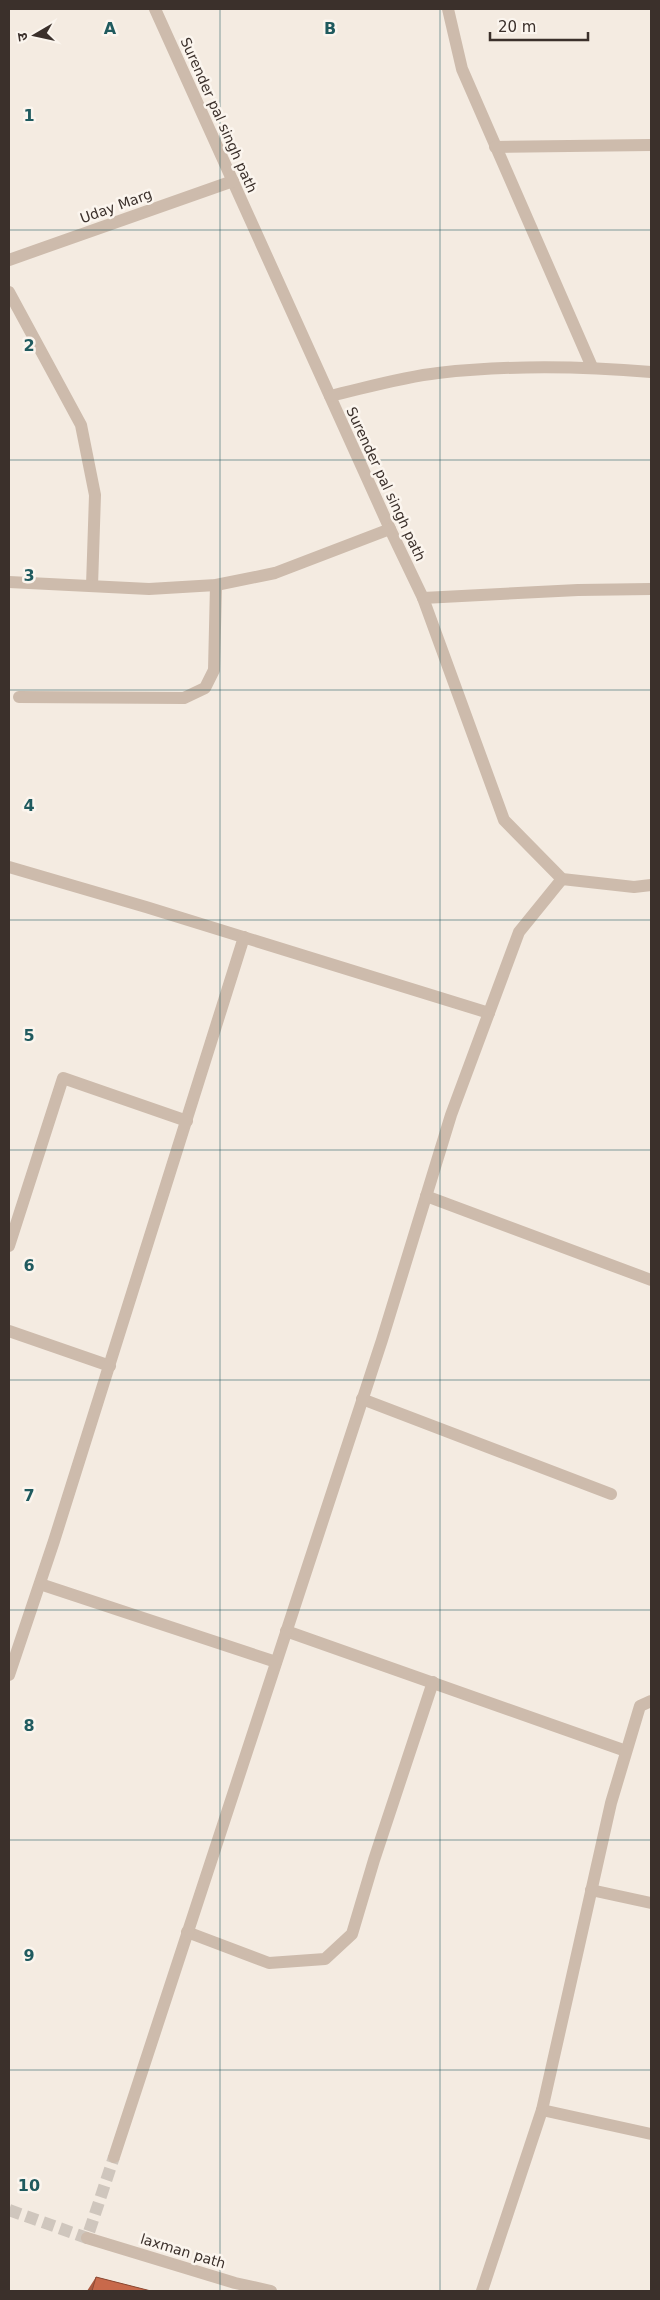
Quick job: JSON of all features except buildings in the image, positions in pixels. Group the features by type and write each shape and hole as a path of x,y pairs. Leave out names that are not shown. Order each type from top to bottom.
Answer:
{"street":[{"name":"Surender pal singh path","path":"155,9 423,598 504,820 562,879"},
{"path":"448,9 462,69 592,367"},
{"path":"495,147 651,145"},
{"name":"Uday Marg","path":"9,260 232,181"},
{"path":"9,292 81,425 95,495 92,586"},
{"path":"330,396 437,373 541,367 592,367 651,372"},
{"path":"9,582 149,589 216,585 276,573 390,529"},
{"path":"19,697 184,698 205,688 214,670 216,585"},
{"path":"423,598 578,590 651,589"},
{"path":"9,868 244,937 489,1013"},
{"path":"114,2158 362,1398 451,1115 518,932 562,879 634,887 651,885"},
{"path":"9,1675 110,1366 244,937"},
{"path":"9,1246 63,1078 187,1121"},
{"path":"426,1196 651,1280"},
{"path":"9,1332 110,1366"},
{"path":"362,1398 611,1494"},
{"path":"40,1584 276,1662"},
{"path":"286,1631 626,1751"},
{"path":"187,1932 269,1963 325,1959 352,1934 374,1860 433,1682"},
{"path":"482,2291 542,2110 610,1803 640,1706 651,1701"},
{"path":"592,1890 651,1903"},
{"path":"542,2110 651,2134"},
{"name":"laxman path","path":"87,2238 234,2283 271,2291"}],"tunnel":[{"path":"9,2210 87,2238 114,2157"}]}
